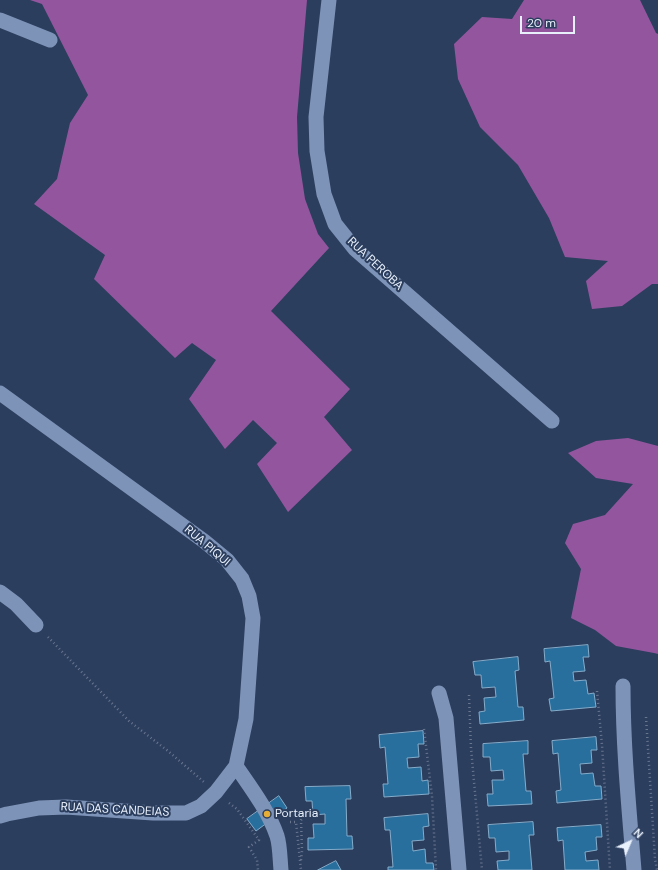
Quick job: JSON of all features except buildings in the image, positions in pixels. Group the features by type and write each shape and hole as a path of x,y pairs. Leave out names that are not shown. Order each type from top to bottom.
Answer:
{"street":[{"name":"RUA PEROBA","path":"329,0 316,117 317,151 324,194 335,224 355,249 552,421"},
{"path":"0,20 50,40"},
{"name":"RUA PIQUI","path":"0,393 204,541 228,560 242,579 249,596 253,618 246,719 236,766"},
{"path":"0,592 16,604 36,625"},
{"path":"624,686 623,713 634,870"},
{"path":"439,693 446,718 459,870"},
{"path":"236,766 259,799 268,815 277,837 281,870"},
{"name":"RUA DAS CANDEIAS","path":"0,816 39,808 66,806 153,813 186,813 201,806 216,792 236,766"}],"path":[{"path":"36,625 129,721 168,751 237,810 259,840 249,847 257,860 258,870"},
{"path":"597,691 610,870"},
{"path":"469,696 471,748 482,870"},
{"path":"646,717 655,859 657,870"},
{"path":"424,729 432,796 436,870"},
{"path":"300,864 302,852 301,820 305,816"}],"shaded area":[{"path":"30,0 307,0 297,117 298,153 305,199 318,234 329,248 271,311 350,389 324,417 352,450 288,512 257,464 277,443 253,420 225,449 189,399 216,360 192,343 175,358 94,279 105,255 34,204 57,179 70,123 88,95 42,4"},
{"path":"524,0 640,0 656,33 658,34 658,284 652,284 622,306 592,309 586,281 608,261 565,257 549,218 518,165 480,127 458,79 454,44 482,17 512,19"},
{"path":"628,438 658,446 658,654 616,646 595,630 571,618 581,569 565,543 573,524 605,515 633,484 596,478 568,453 596,441"}],"place":[{"name":"Portaria","path":"267,814"}]}
